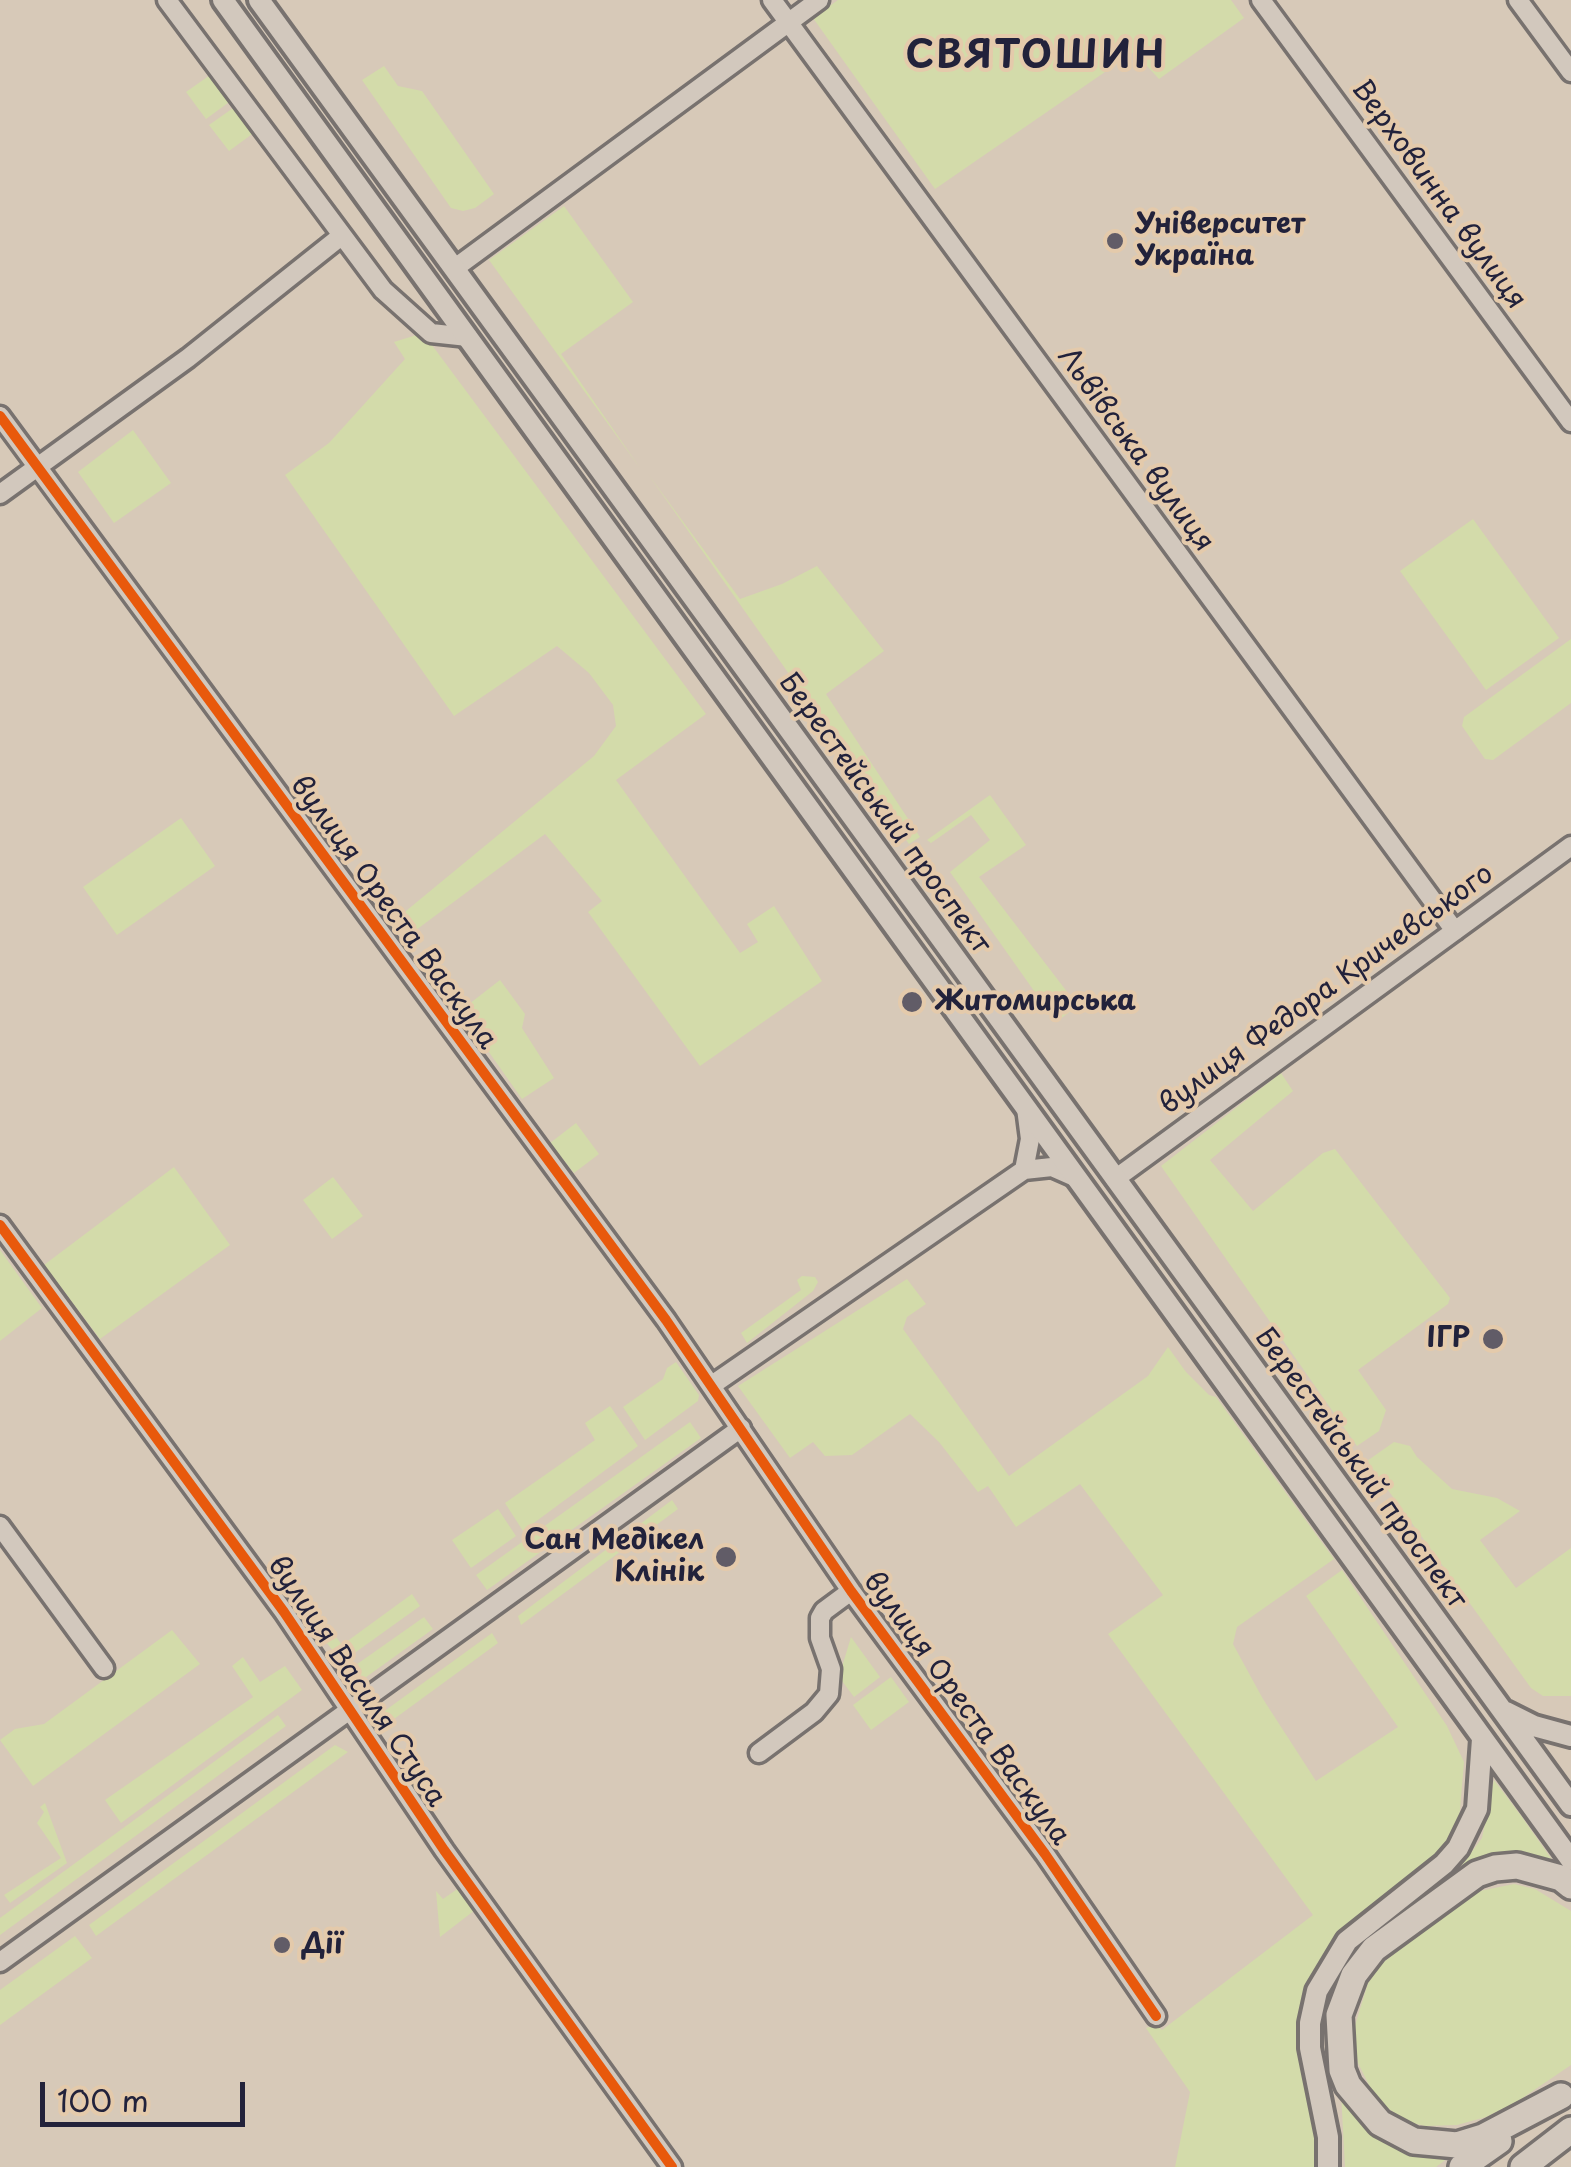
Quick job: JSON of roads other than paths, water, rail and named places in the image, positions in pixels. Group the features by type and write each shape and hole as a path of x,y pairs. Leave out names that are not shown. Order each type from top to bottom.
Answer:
{"highway":[{"path":"1566,2092 1483,2137 1457,2146 1414,2141 1380,2123 1348,2085 1342,2070 1339,2016 1354,1975 1374,1949 1478,1874 1517,1866 1561,1878 1571,1886"},
{"path":"1462,2167 1566,2092"},
{"path":"1523,2167 1571,2132"},
{"path":"1553,2167 1571,2132"}],"main road":[{"path":"223,0 1571,1860"},
{"name":"Берестейський проспект","path":"259,0 1571,1805"},
{"path":"1500,1709 1534,1726 1571,1736"},
{"path":"1328,2167 1328,2137 1310,2048 1310,2023 1317,1991 1347,1941 1444,1864 1458,1848 1476,1809 1482,1739"}],"street":[{"path":"167,0 382,290 431,332 468,337"},
{"name":"Львівська вулиця","path":"772,0 1454,931"},
{"path":"455,268 819,0"},
{"name":"Верховинна вулиця","path":"1261,0 1571,422"},
{"path":"1518,0 1571,72"},
{"path":"0,494 188,358 340,237"},
{"name":"вулиця Ореста Васкула","path":"0,416 712,1385 851,1591 1045,1854 1156,2016"},
{"name":"вулиця Федора Кричевського","path":"1115,1179 1571,846"},
{"path":"1024,1170 1030,1138 1026,1108"},
{"path":"712,1385 1024,1170 1052,1166 1079,1179"},
{"name":"вулиця Василя Стуса","path":"0,1225 304,1640 349,1713 672,2167"},
{"path":"0,1962 741,1428"},
{"path":"0,1526 104,1668"},
{"path":"759,1753 814,1712 828,1694 831,1669 818,1626 824,1611 851,1591"}],"place":[{"name":"Університет Україна","path":"1115,241"},
{"name":"Житомирська","path":"912,1002"},
{"name":"ІГР","path":"1493,1339"},
{"name":"Сан Медікел Клінік","path":"726,1557"},
{"name":"Дії","path":"282,1945"}],"district":[{"name":"СВЯТОШИН","path":"1036,58"}]}
